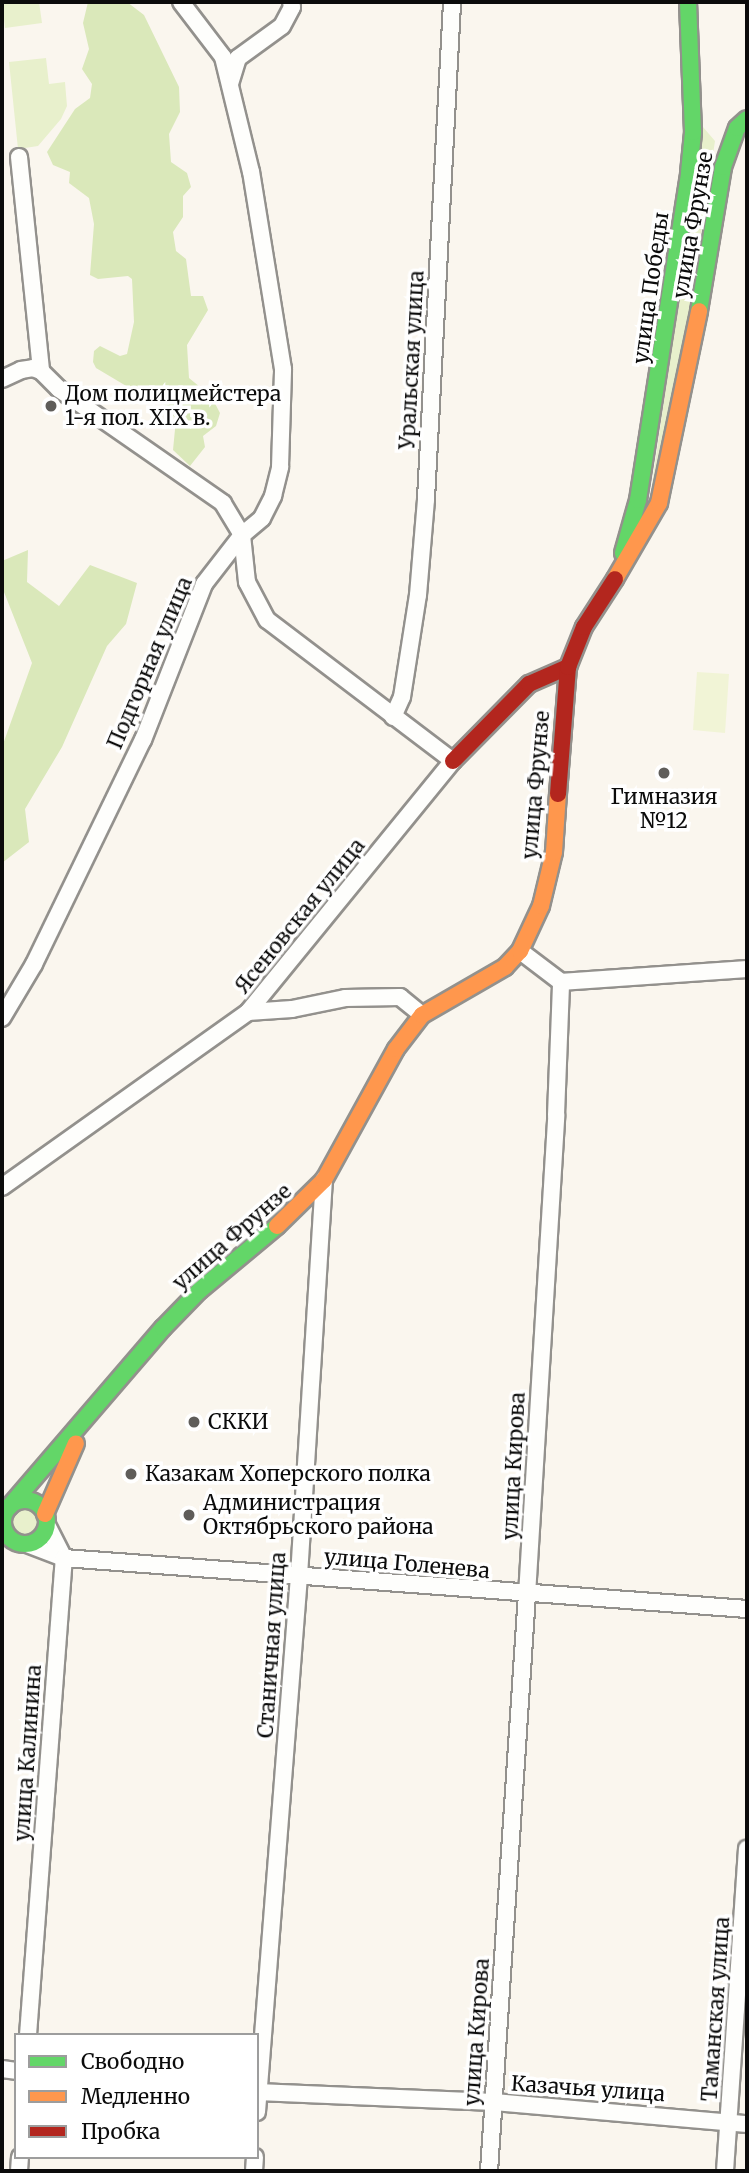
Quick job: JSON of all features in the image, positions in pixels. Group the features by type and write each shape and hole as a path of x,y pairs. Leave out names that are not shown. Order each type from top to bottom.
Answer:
{"main road":[{"name":"улица Победы","path":"616,576 638,500 689,173 694,132 688,2"},
{"name":"улица Фрунзе","path":"5,1512 200,1290 297,1210 324,1180 396,1049 422,1016 498,972 520,951 541,906 554,852 568,667 584,627 646,531 666,478 723,167 737,128 747,119"},
{"name":"Ясеновская улица","path":"453,761 530,684 568,667"},
{"name":"улица Фрунзе","path":"46,1519 72,1450 105,1396"},
{"path":"29,1500 39,1505 46,1519 43,1534 15,1543 4,1528 5,1512 19,1501 29,1500"}],"street":[{"name":"Подгорная улица","path":"2,1018 34,964 143,740 204,584 242,535 262,518 278,477 283,369 251,172 223,57 181,2"},
{"path":"230,84 237,58 282,26 292,8 291,2"},
{"name":"Уральская улица","path":"393,717 402,697 418,596 426,499 452,2"},
{"path":"19,157 41,371"},
{"path":"2,379 21,370 33,368 41,371 60,390 223,503 242,535 247,582 267,620 453,761"},
{"name":"Ясеновская улица","path":"2,1187 248,1012 453,761"},
{"path":"520,951 561,982 747,969"},
{"name":"улица Кирова","path":"489,2171 527,1595 556,1115 561,982"},
{"path":"248,1012 292,1009 345,998 400,997 422,1016"},
{"name":"Станичная улица","path":"259,2080 299,1576 324,1180"},
{"path":"46,1519 64,1558"},
{"name":"улица Голенева","path":"15,1543 64,1558 527,1595 747,1609"},
{"name":"улица Калинина","path":"28,2033 64,1558"},
{"name":"Таманская улица","path":"725,2171 747,1849"},
{"name":"Казачья улица","path":"259,2093 494,2102 747,2124"}],"green space":[{"path":"2,2 39,2 42,23 5,28"},
{"path":"88,2 127,2 144,15 179,87 180,112 169,134 171,162 187,173 191,187 183,196 183,217 173,232 176,251 186,259 191,296 203,296 208,310 187,345 189,378 211,396 220,413 216,426 203,436 205,447 190,466 173,450 176,419 160,400 142,403 133,390 96,368 93,362 94,351 100,346 120,356 127,354 134,322 132,279 128,276 98,279 90,275 94,224 89,198 69,183 70,172 53,165 47,152 75,109 90,98 92,84 82,69 89,49 83,23"},
{"path":"46,58 49,84 65,82 67,106 61,119 38,146 18,149 9,62"},
{"path":"703,127 715,141 683,351 649,506"},
{"path":"28,550 27,582 59,606 90,565 137,583 126,624 107,646 62,747 25,809 29,842 2,863 2,747 32,663 2,587 2,561"},
{"path":"697,672 729,674 725,733 693,730"},
{"path":"25,1507 36,1512 41,1523 36,1534 25,1539 14,1534 9,1523 14,1512"}],"traffic: fast":[{"path":"623,553 638,500 689,173 693,132 688,2"},
{"path":"699,311 723,167 737,128 747,119"},
{"path":"9,1507 163,1328 200,1290 277,1226"},
{"path":"25,1500 40,1507 47,1522 40,1537 25,1544 10,1537 3,1522 10,1507 25,1500"}],"traffic: slow":[{"path":"615,579 659,503 699,311"},
{"path":"277,1226 324,1180 396,1049 422,1015 505,967 520,951 541,906 554,852 558,794"},
{"path":"45,1514 76,1443"}],"traffic: jam":[{"path":"558,794 568,667 584,627 615,579"},
{"path":"453,761 529,684 568,667"}],"place":[{"name":"Дом полицмейстера 1-я пол. XIX в.","path":"51,406"},
{"name":"Гимназия №12","path":"664,773"},
{"name":"СККИ","path":"194,1422"},
{"name":"Казакам Хоперского полка","path":"131,1474"},
{"name":"Администрация Октябрьского района","path":"189,1515"}]}
